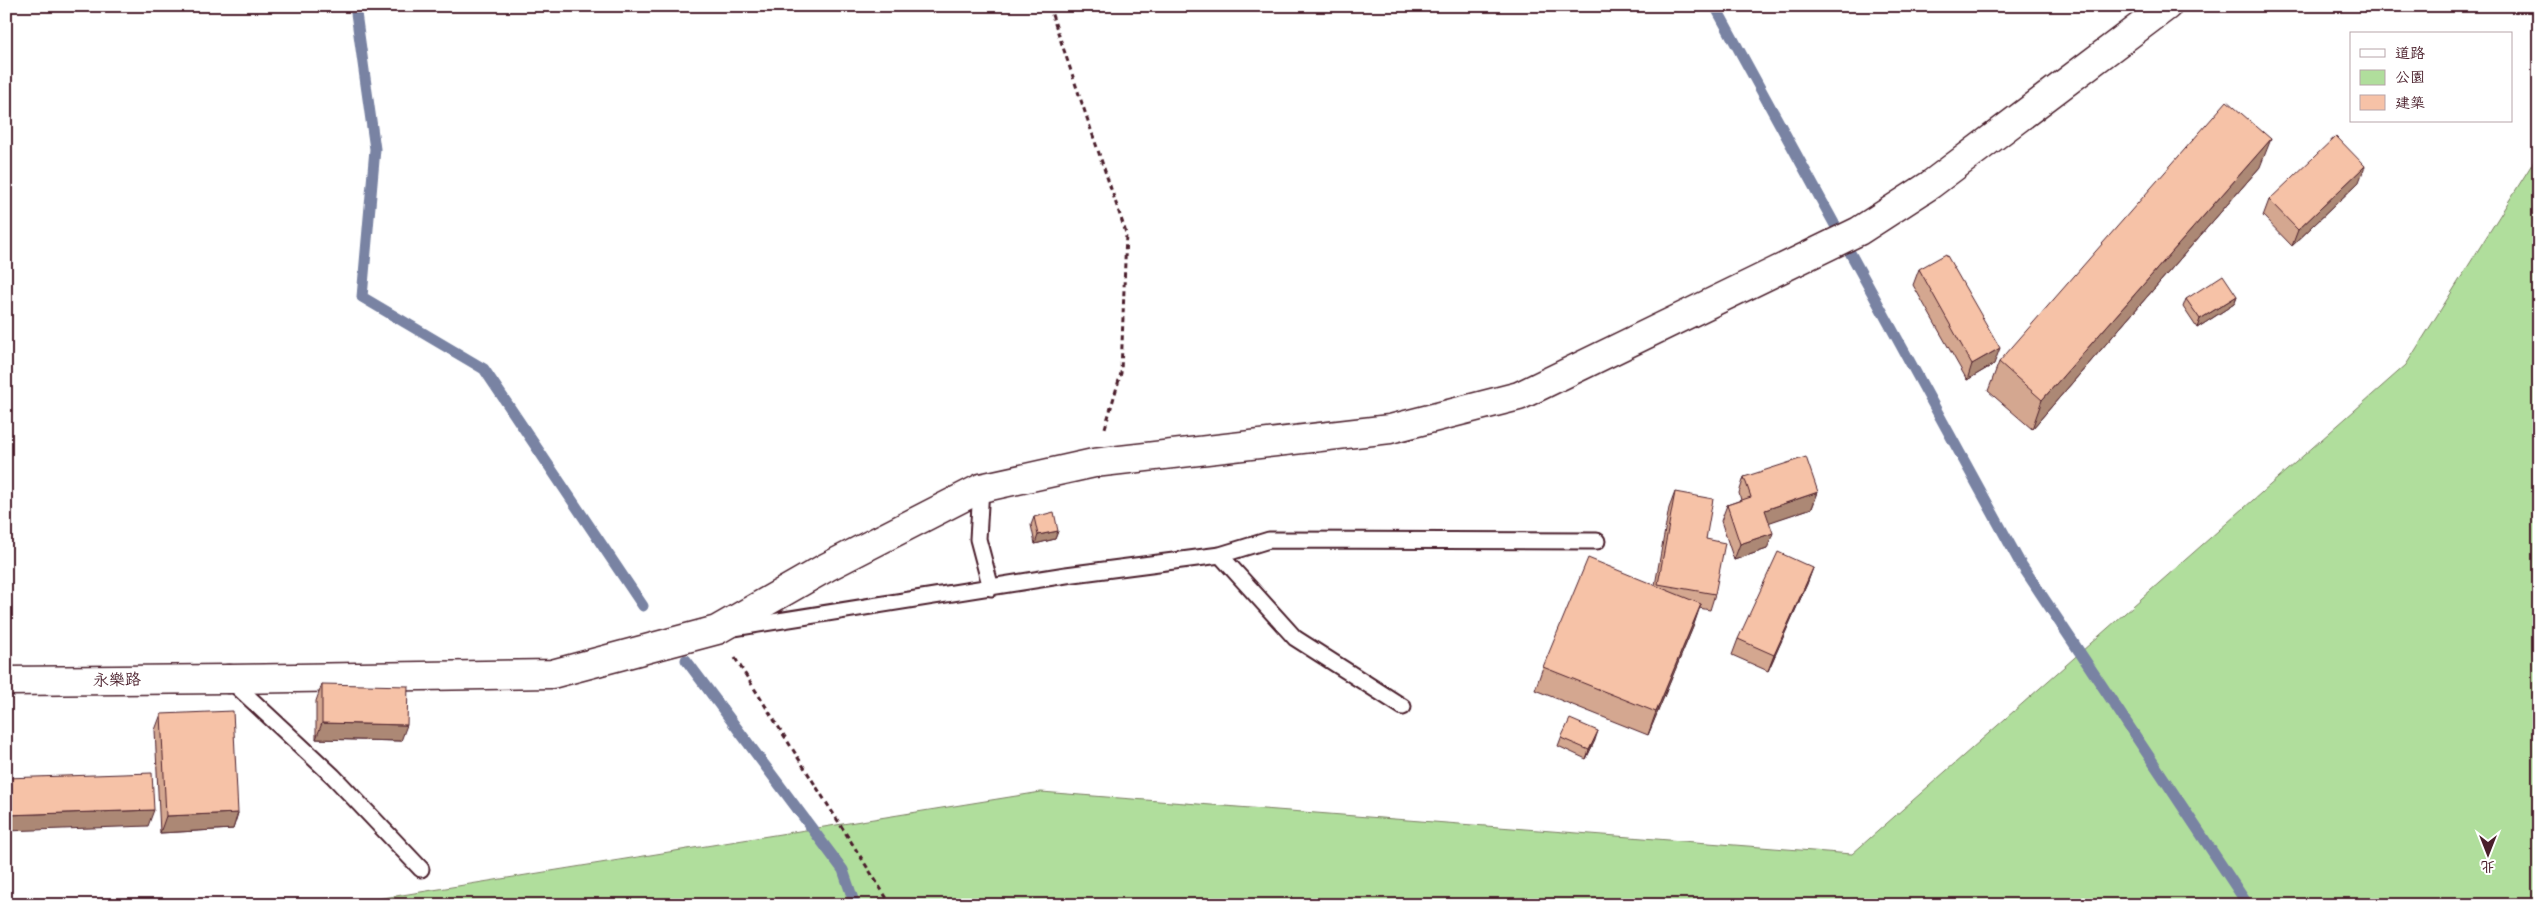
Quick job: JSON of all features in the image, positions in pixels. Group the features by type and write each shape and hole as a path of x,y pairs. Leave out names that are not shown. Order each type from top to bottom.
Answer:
{"street":[{"name":"永樂路","path":"6,681 552,674 717,630 827,567 981,488 1094,464 1390,429 1519,396 1581,364 1859,231 1930,185 2167,6"}],"lane":[{"path":"981,488 978,539 991,588"},
{"path":"717,630 1220,555 1269,540 1597,541"},
{"path":"1220,555 1295,638 1403,707"},
{"path":"229,678 333,776 421,869"}],"path":[{"path":"1049,6 1126,233 1120,373 1094,464"},
{"path":"717,630 891,905"}],"green space":[{"path":"2539,153 2539,905 340,905 1041,792 1852,854 2406,365"}],"building":[{"path":"2227,101 2271,139 2042,400 1999,362"},
{"path":"2336,136 2365,166 2298,230 2269,200"},
{"path":"1946,254 2000,348 1972,364 1919,269"},
{"path":"2223,275 2237,296 2200,319 2186,299"},
{"path":"1806,457 1818,492 1765,510 1773,533 1740,544 1727,505 1751,497 1744,477"},
{"path":"1675,492 1713,499 1706,539 1725,543 1715,594 1658,584"},
{"path":"1054,512 1058,531 1038,535 1034,517"},
{"path":"1778,552 1813,568 1774,655 1738,639"},
{"path":"1588,558 1701,604 1656,712 1543,667"},
{"path":"322,684 408,686 407,725 322,723"},
{"path":"233,711 238,813 166,816 161,714"},
{"path":"1570,719 1598,731 1589,750 1561,738"},
{"path":"152,773 154,810 6,815 6,778"}],"waterway":[{"path":"355,6 375,149 362,297 484,369 643,606"},
{"path":"1715,6 2019,561 2248,905"},
{"path":"686,660 843,870 855,905"}]}
